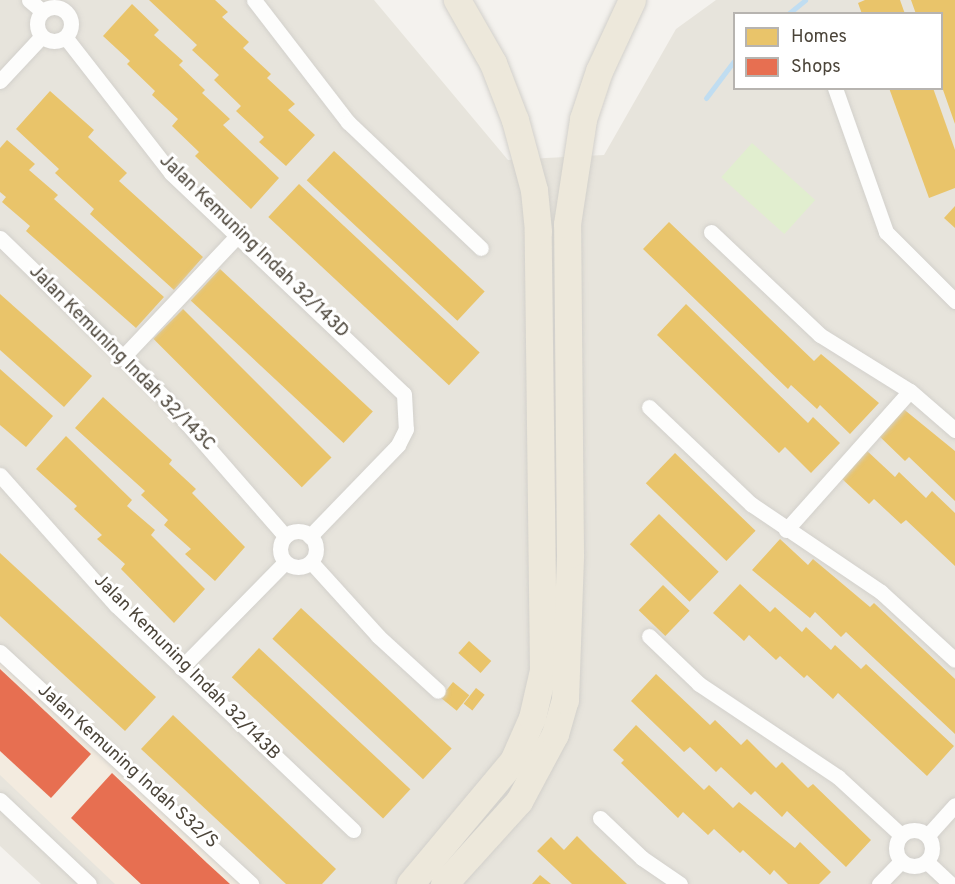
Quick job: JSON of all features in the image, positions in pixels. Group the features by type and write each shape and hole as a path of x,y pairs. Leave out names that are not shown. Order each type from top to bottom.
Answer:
{"highway":[{"path":"410,884 513,761 532,718 543,670 538,231 534,190 515,120 493,63 457,0"},
{"path":"444,884 497,831 519,801 555,734 565,700 570,566 567,224 583,119 599,71 632,0"}],"street":[{"path":"29,0 42,11"},
{"path":"66,12 77,0"},
{"path":"254,0 348,122 481,248"},
{"path":"57,7 66,12 71,28 66,38 56,42 41,37 37,21 42,11 57,7"},
{"path":"0,81 41,37"},
{"name":"Jalan Kemuning Indah 32/143D","path":"66,38 171,174 404,394 406,429 398,445 310,536"},
{"path":"836,90 886,232 955,301"},
{"path":"711,232 820,334 910,391 955,430"},
{"path":"122,358 237,236"},
{"name":"Jalan Kemuning Indah 32/143C","path":"0,238 205,442 285,536"},
{"path":"786,530 910,391"},
{"path":"649,407 751,504 786,530 881,592 955,660"},
{"name":"Jalan Kemuning Indah 32/143B","path":"0,475 116,605 353,830"},
{"path":"300,531 310,536 315,546 311,562 295,567 285,562 280,546 285,536 300,531"},
{"path":"181,668 285,562"},
{"path":"311,562 378,636 438,691"},
{"path":"649,636 699,684 838,777 901,835"},
{"name":"Jalan Kemuning Indah S32/S","path":"0,652 251,884"},
{"path":"0,800 89,884"},
{"path":"928,835 955,805"},
{"path":"600,818 642,858 680,884"},
{"path":"911,830 928,835 933,846 927,862 916,867 901,861 896,851 901,835 911,830"},
{"path":"879,884 901,861"},
{"path":"927,862 951,884"}],"shaded area":[{"path":"0,0 374,0 508,160 604,155 676,29 716,0 955,0 955,884 41,884 0,846"},
{"path":"0,662 242,884 115,884 0,775"}],"green space":[{"path":"752,143 815,200 784,234 721,177"}],"building: Homes":[{"path":"149,0 215,0 228,12 222,17 249,42 243,48 271,74 267,78 295,104 288,110 315,135 286,166 259,142 264,137 236,111 241,106 214,80 219,75 192,50 197,45"},
{"path":"865,0 900,0 904,12 861,12 858,3"},
{"path":"911,0 955,0 955,124 943,90 943,12 915,12"},
{"path":"132,4 159,30 154,35 183,61 179,65 205,90 202,93 230,119 223,125 279,178 251,209 195,156 199,152 172,126 178,119 152,95 155,91 127,64 130,61 103,36"},
{"path":"890,90 934,90 955,150 955,188 929,198"},
{"path":"50,91 94,130 88,137 127,173 119,181 203,257 174,290 90,214 94,209 55,173 59,169 16,129"},
{"path":"7,140 35,164 29,170 58,195 54,199 164,297 136,328 26,231 30,226 2,202 6,197 0,192 0,148"},
{"path":"334,151 485,291 457,321 307,180"},
{"path":"299,184 480,352 449,385 268,217"},
{"path":"955,206 955,228 944,218"},
{"path":"669,222 814,361 821,354 879,403 850,434 820,405 817,409 791,385 788,389 643,249"},
{"path":"220,269 373,412 344,443 191,300"},
{"path":"0,294 92,376 64,407 0,350"},
{"path":"686,304 808,423 813,417 840,443 811,473 785,447 779,453 657,335"},
{"path":"183,309 331,457 302,487 153,339"},
{"path":"0,369 53,416 26,447 0,425"},
{"path":"103,397 172,460 169,464 196,489 192,493 245,547 215,581 185,554 191,549 164,525 168,520 141,495 145,491 75,428"},
{"path":"901,407 955,451 955,501 909,457 905,461 876,433"},
{"path":"66,436 132,500 127,506 155,530 151,535 205,589 174,623 121,569 125,564 97,539 102,535 74,509 77,506 36,469"},
{"path":"865,449 895,477 899,472 926,498 932,491 955,513 955,566 906,520 901,524 874,499 869,504 840,477"},
{"path":"675,453 756,531 726,561 646,483"},
{"path":"659,514 719,572 690,602 630,544"},
{"path":"780,539 808,565 813,559 870,607 874,603 955,679 955,734 846,632 841,637 815,612 810,618 752,570"},
{"path":"0,553 156,697 125,731 0,616"},
{"path":"740,584 770,612 775,607 802,632 806,627 831,650 835,645 861,669 866,664 954,746 927,776 838,693 833,699 807,675 804,678 780,656 776,660 749,635 744,641 713,613"},
{"path":"663,585 690,611 665,636 639,610"},
{"path":"301,608 452,748 423,779 272,639"},
{"path":"469,641 491,661 481,673 458,653"},
{"path":"259,648 410,789 383,818 232,677"},
{"path":"656,674 710,725 715,720 741,745 747,739 776,768 782,762 808,788 813,784 871,840 846,867 787,811 782,817 755,791 751,795 721,767 716,772 690,747 684,752 631,701"},
{"path":"453,682 469,695 457,711 440,698"},
{"path":"476,688 485,695 472,711 464,704"},
{"path":"173,715 336,869 322,884 286,884 141,749"},
{"path":"636,725 704,790 709,785 733,808 739,802 795,848 800,842 831,872 819,884 788,884 774,870 770,875 743,850 740,853 714,829 708,835 683,812 678,818 621,763 624,760 613,750"},
{"path":"577,836 627,884 572,884 537,851 551,837 564,850"},
{"path":"540,875 551,884 532,884"}],"building: Shops":[{"path":"0,669 91,754 51,798 0,751"},
{"path":"112,773 230,884 141,884 111,856 71,818"}],"waterway":[{"path":"790,12 805,0"},
{"path":"706,98 733,62"}]}
